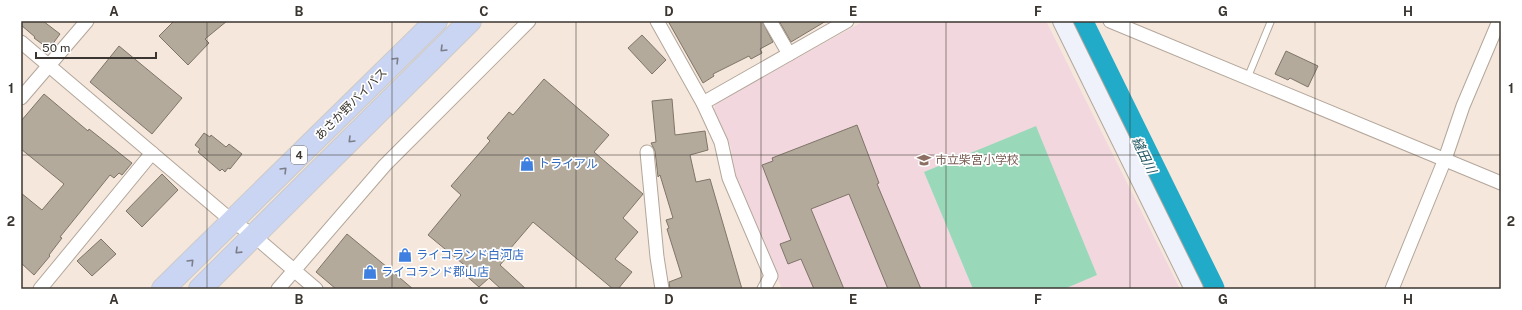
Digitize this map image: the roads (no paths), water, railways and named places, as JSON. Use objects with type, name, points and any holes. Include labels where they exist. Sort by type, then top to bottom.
[{"type":"highway","name":"あさか野バイパス","points":[[163,289],[436,21]]},
{"type":"highway","name":"4","points":[[200,289],[470,21]]},
{"type":"street","points":[[21,98],[87,21]]},
{"type":"street","points":[[278,289],[385,165],[529,21]]},
{"type":"street","points":[[657,21],[703,103],[721,142],[729,178],[772,276],[764,289]]},
{"type":"street","points":[[770,21],[789,54]]},
{"type":"street","points":[[703,103],[847,21]]},
{"type":"street","points":[[1062,21],[1194,289]]},
{"type":"street","points":[[1110,21],[1501,183]]},
{"type":"street","points":[[1392,289],[1445,160],[1463,106],[1499,21]]},
{"type":"street","points":[[21,42],[232,221],[254,236],[316,289]]},
{"type":"street","points":[[40,289],[152,152]]},
{"type":"street","points":[[647,152],[657,257],[662,289]]},
{"type":"lane","points":[[1247,79],[1271,21]]},
{"type":"waterway","name":"縫田川","points":[[1078,21],[1210,289]]},
{"type":"place","name":"市立柴宮小学校","points":[[924,160]]},
{"type":"place","name":"トライアル","points":[[527,164]]},
{"type":"place","name":"ライコランド白河店","points":[[405,255]]},
{"type":"place","name":"ライコランド郡山店","points":[[370,272]]}]
